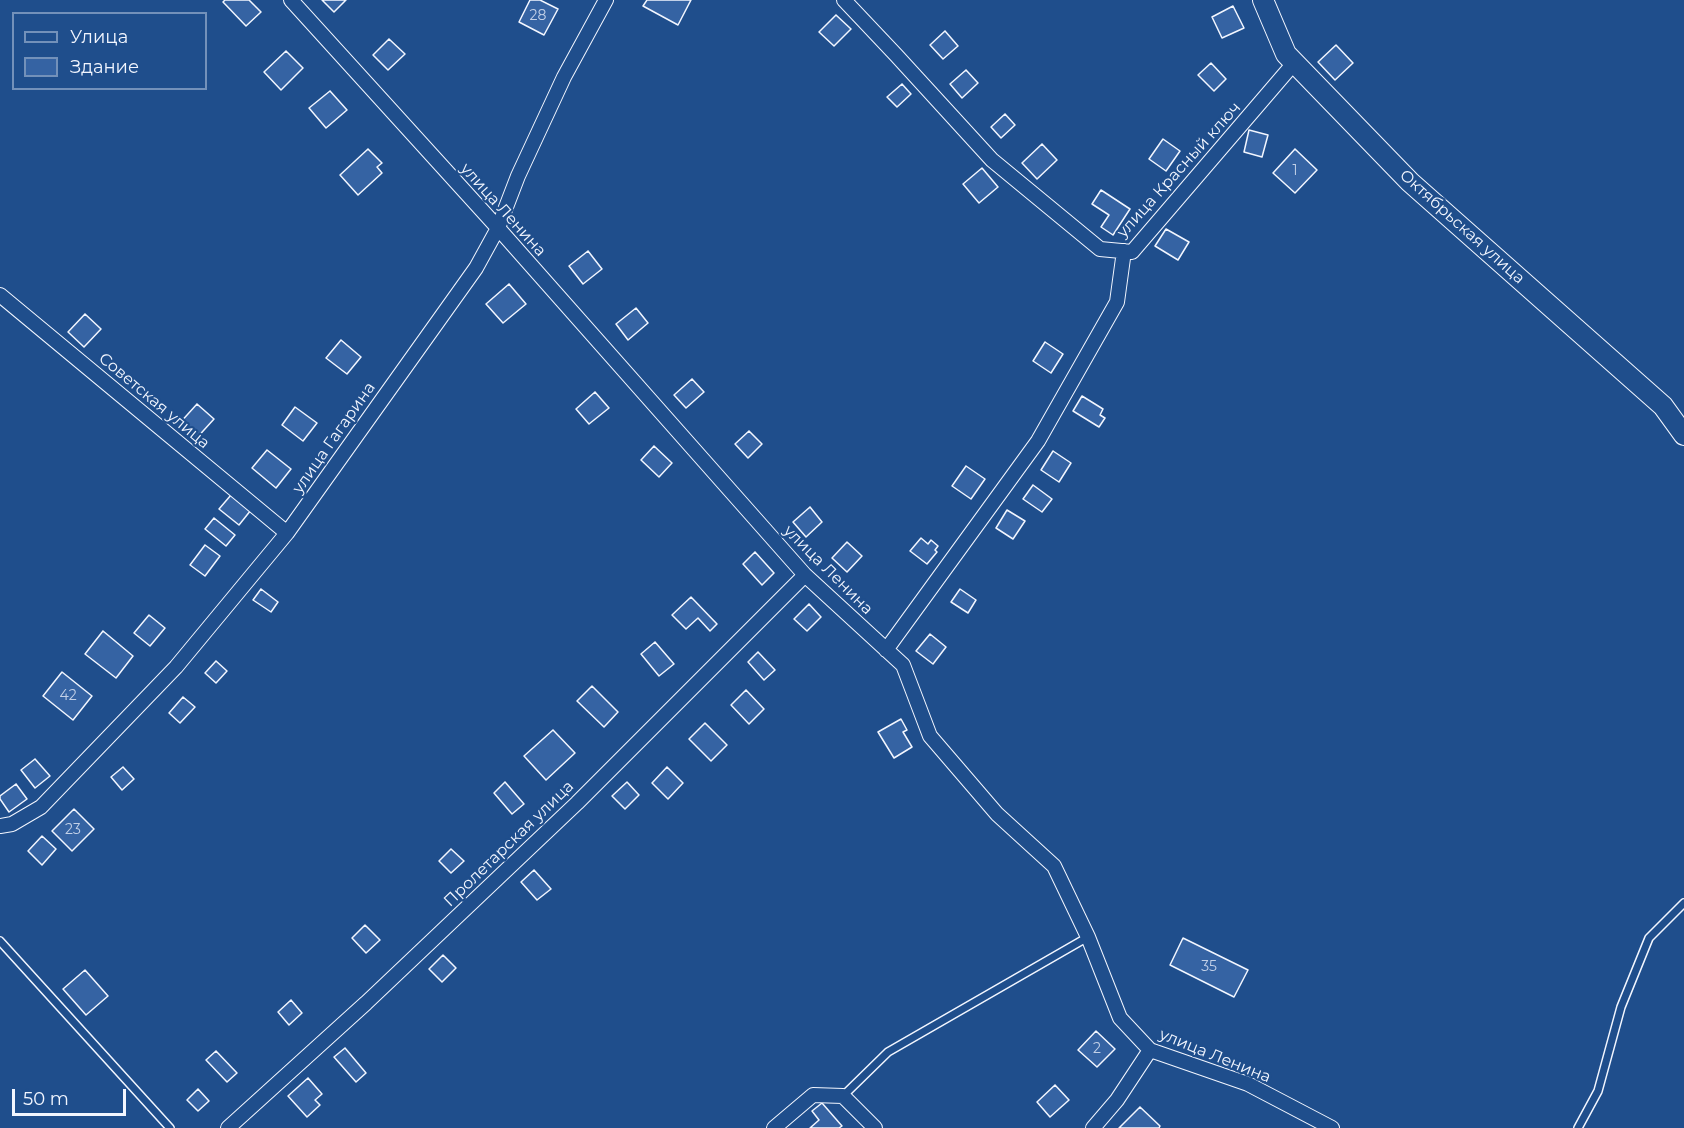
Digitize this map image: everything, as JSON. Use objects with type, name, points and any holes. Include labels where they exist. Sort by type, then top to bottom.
[{"type":"street","name":"улица Ленина","points":[[291,0],[498,228],[805,574],[903,665],[930,736],[997,814],[1054,866],[1088,937],[1120,1018],[1150,1050],[1248,1084],[1332,1128]]},
{"type":"street","name":"улица Гагарина","points":[[0,825],[12,824],[41,807],[176,667],[287,533],[476,268],[498,228],[518,176],[564,77],[606,0]]},
{"type":"street","name":"улица Красный ключ","points":[[844,0],[992,160],[1100,249],[1132,252],[1295,62]]},
{"type":"street","name":"Октябрьская улица","points":[[1263,0],[1286,54],[1410,182],[1663,406],[1684,435]]},
{"type":"street","points":[[886,650],[1038,441],[1117,302],[1124,251]]},
{"type":"street","name":"Советская улица","points":[[0,295],[287,533]]},
{"type":"street","name":"Пролетарская улица","points":[[228,1128],[366,1003],[577,803],[805,574]]},
{"type":"street","points":[[1093,1128],[1117,1100],[1150,1050]]},
{"type":"street","points":[[774,1128],[813,1095],[843,1096],[875,1128]]},
{"type":"lane","points":[[1578,1128],[1598,1090],[1621,1007],[1649,938],[1684,903]]},
{"type":"lane","points":[[843,1096],[888,1053],[939,1021],[1088,937]]},
{"type":"lane","points":[[0,941],[170,1128]]},
{"type":"building","points":[[225,0],[249,0],[261,12],[246,26],[223,2]]},
{"type":"building","points":[[322,0],[346,0],[334,12]]},
{"type":"building","points":[[530,0],[540,0],[558,9],[544,35],[519,22]]},
{"type":"building","points":[[647,0],[691,0],[678,25],[643,6]]},
{"type":"building","points":[[1233,6],[1244,28],[1222,38],[1212,17]]},
{"type":"building","points":[[836,15],[851,29],[834,46],[819,32]]},
{"type":"building","points":[[945,31],[958,46],[943,59],[930,45]]},
{"type":"building","points":[[389,39],[405,54],[388,70],[373,55]]},
{"type":"building","points":[[1336,45],[1353,63],[1335,80],[1318,62]]},
{"type":"building","points":[[286,51],[303,68],[281,90],[264,72]]},
{"type":"building","points":[[1211,63],[1226,79],[1214,91],[1198,75]]},
{"type":"building","points":[[966,70],[978,83],[962,98],[950,84]]},
{"type":"building","points":[[902,84],[911,94],[897,107],[887,97]]},
{"type":"building","points":[[330,91],[347,110],[326,128],[309,108]]},
{"type":"building","points":[[1005,114],[1015,125],[1001,138],[991,127]]},
{"type":"building","points":[[1249,130],[1268,135],[1262,157],[1244,152]]},
{"type":"building","points":[[1163,139],[1180,151],[1166,171],[1149,159]]},
{"type":"building","points":[[1042,144],[1057,160],[1037,179],[1022,163]]},
{"type":"building","points":[[368,149],[382,163],[377,167],[382,173],[358,195],[340,175]]},
{"type":"building","points":[[1295,149],[1317,170],[1295,193],[1273,173]]},
{"type":"building","points":[[982,168],[998,187],[979,203],[963,184]]},
{"type":"building","points":[[1101,190],[1130,209],[1113,235],[1101,227],[1109,215],[1092,204]]},
{"type":"building","points":[[1166,229],[1189,242],[1178,260],[1155,246]]},
{"type":"building","points":[[588,251],[602,269],[583,284],[569,266]]},
{"type":"building","points":[[509,284],[526,304],[503,323],[486,304]]},
{"type":"building","points":[[636,308],[648,323],[628,340],[616,324]]},
{"type":"building","points":[[85,314],[101,329],[84,347],[68,332]]},
{"type":"building","points":[[341,340],[361,357],[347,374],[326,358]]},
{"type":"building","points":[[1045,342],[1063,354],[1051,373],[1033,361]]},
{"type":"building","points":[[692,379],[704,392],[686,408],[674,395]]},
{"type":"building","points":[[595,392],[609,408],[589,424],[576,409]]},
{"type":"building","points":[[1082,396],[1103,409],[1100,415],[1105,418],[1099,427],[1073,411]]},
{"type":"building","points":[[197,404],[214,419],[194,441],[178,425]]},
{"type":"building","points":[[295,407],[317,423],[303,441],[282,425]]},
{"type":"building","points":[[749,431],[762,444],[748,458],[735,444]]},
{"type":"building","points":[[654,446],[672,463],[659,477],[641,460]]},
{"type":"building","points":[[267,450],[291,469],[276,488],[252,468]]},
{"type":"building","points":[[1053,451],[1071,463],[1059,482],[1041,470]]},
{"type":"building","points":[[966,466],[985,479],[971,499],[952,486]]},
{"type":"building","points":[[1033,485],[1052,499],[1042,512],[1023,499]]},
{"type":"building","points":[[231,495],[251,510],[239,525],[219,509]]},
{"type":"building","points":[[810,507],[822,522],[806,537],[793,522]]},
{"type":"building","points":[[1007,510],[1025,521],[1013,539],[996,528]]},
{"type":"building","points":[[214,518],[235,535],[226,546],[205,529]]},
{"type":"building","points":[[921,538],[928,544],[931,540],[938,546],[935,550],[937,552],[927,564],[910,551]]},
{"type":"building","points":[[847,542],[862,556],[847,572],[832,558]]},
{"type":"building","points":[[205,545],[220,556],[205,576],[190,565]]},
{"type":"building","points":[[755,552],[774,573],[762,585],[743,564]]},
{"type":"building","points":[[261,589],[278,602],[271,612],[253,600]]},
{"type":"building","points":[[960,589],[976,600],[968,613],[951,602]]},
{"type":"building","points":[[691,597],[717,624],[710,631],[698,618],[686,629],[672,615]]},
{"type":"building","points":[[809,604],[821,617],[807,631],[794,619]]},
{"type":"building","points":[[149,615],[165,628],[150,646],[134,633]]},
{"type":"building","points":[[103,631],[133,656],[116,678],[85,654]]},
{"type":"building","points":[[930,634],[946,647],[933,664],[916,651]]},
{"type":"building","points":[[655,642],[674,664],[659,676],[641,654]]},
{"type":"building","points":[[758,652],[775,670],[764,680],[748,662]]},
{"type":"building","points":[[216,661],[227,671],[216,683],[205,673]]},
{"type":"building","points":[[62,672],[92,696],[73,720],[43,696]]},
{"type":"building","points":[[592,686],[618,712],[604,727],[577,701]]},
{"type":"building","points":[[746,690],[764,709],[749,724],[731,705]]},
{"type":"building","points":[[183,697],[195,707],[180,723],[169,713]]},
{"type":"building","points":[[901,719],[907,730],[903,732],[912,747],[894,758],[878,732]]},
{"type":"building","points":[[705,723],[727,745],[711,761],[689,739]]},
{"type":"building","points":[[553,730],[575,753],[546,780],[524,756]]},
{"type":"building","points":[[35,759],[50,776],[35,788],[21,770]]},
{"type":"building","points":[[123,767],[134,779],[122,790],[111,777]]},
{"type":"building","points":[[667,767],[683,783],[668,799],[652,783]]},
{"type":"building","points":[[505,782],[524,804],[512,814],[494,793]]},
{"type":"building","points":[[627,782],[639,795],[625,809],[612,796]]},
{"type":"building","points":[[16,784],[27,799],[9,812],[0,796]]},
{"type":"building","points":[[74,809],[94,829],[72,851],[52,831]]},
{"type":"building","points":[[42,836],[56,849],[42,865],[28,851]]},
{"type":"building","points":[[451,849],[464,861],[451,873],[439,861]]},
{"type":"building","points":[[534,870],[551,889],[537,900],[521,882]]},
{"type":"building","points":[[365,925],[380,940],[366,953],[352,938]]},
{"type":"building","points":[[1183,938],[1248,970],[1234,997],[1170,965]]},
{"type":"building","points":[[443,955],[456,968],[442,982],[429,969]]},
{"type":"building","points":[[85,970],[108,996],[86,1015],[63,989]]},
{"type":"building","points":[[291,1000],[302,1013],[289,1025],[278,1012]]},
{"type":"building","points":[[1096,1031],[1115,1049],[1097,1067],[1078,1050]]},
{"type":"building","points":[[345,1048],[366,1073],[356,1082],[334,1057]]},
{"type":"building","points":[[216,1051],[237,1073],[227,1082],[206,1060]]},
{"type":"building","points":[[308,1078],[322,1094],[315,1100],[320,1105],[307,1117],[288,1096]]},
{"type":"building","points":[[1055,1085],[1069,1100],[1050,1117],[1037,1102]]},
{"type":"building","points":[[198,1089],[209,1101],[198,1111],[187,1100]]},
{"type":"building","points":[[822,1103],[842,1126],[839,1128],[810,1128],[819,1120],[812,1111]]},
{"type":"building","points":[[1140,1107],[1160,1126],[1159,1128],[1119,1128]]}]
